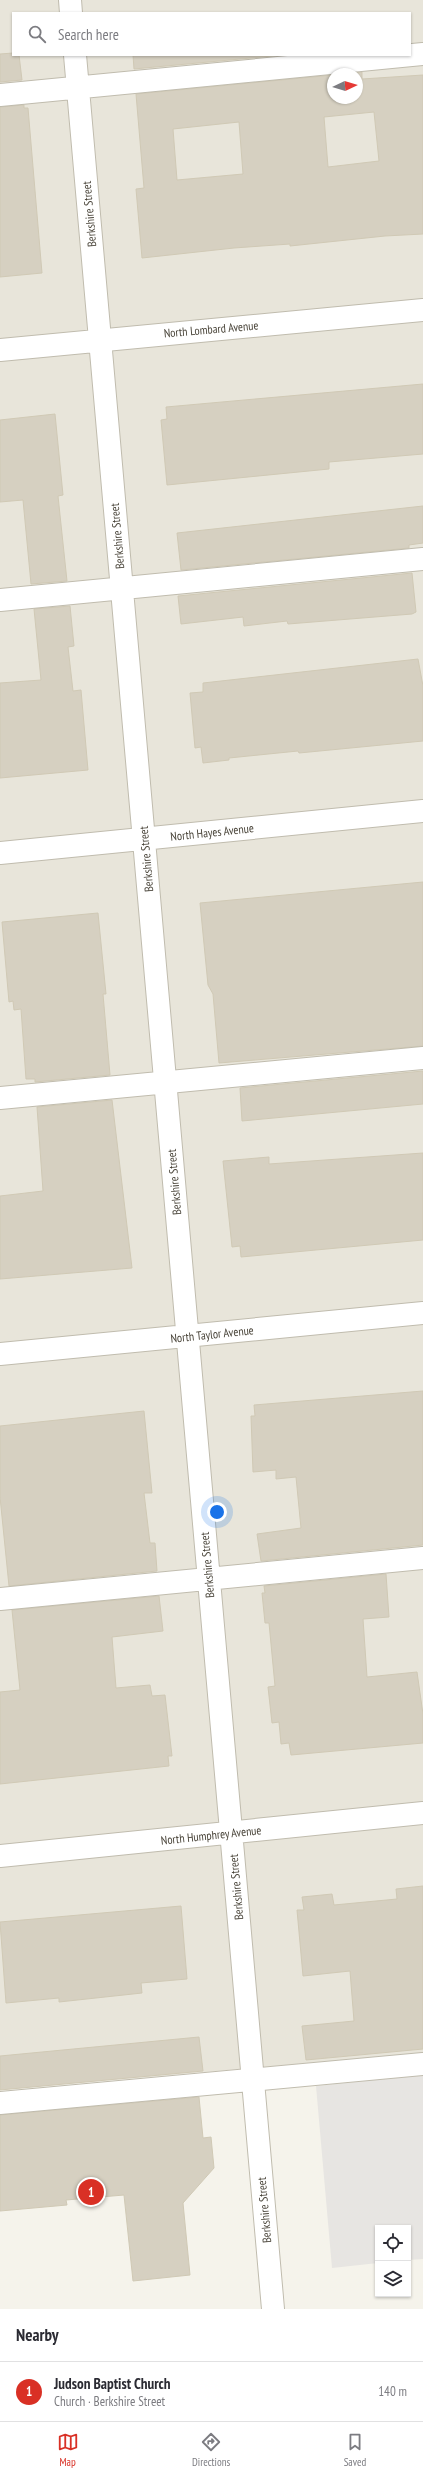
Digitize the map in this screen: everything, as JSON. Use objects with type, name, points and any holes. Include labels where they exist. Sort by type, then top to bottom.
[{"type":"street","points":[[70,0],[72,12]]},
{"type":"street","points":[[411,55],[423,54]]},
{"type":"street","name":"Berkshire Street","points":[[75,56],[273,2309]]},
{"type":"street","points":[[0,95],[402,56]]},
{"type":"street","name":"North Lombard Avenue","points":[[0,350],[423,310]]},
{"type":"street","points":[[0,600],[423,559]]},
{"type":"street","name":"North Hayes Avenue","points":[[0,853],[423,811]]},
{"type":"street","points":[[0,1098],[423,1058]]},
{"type":"street","name":"North Taylor Avenue","points":[[0,1354],[423,1313]]},
{"type":"street","points":[[0,1599],[423,1558]]},
{"type":"street","name":"North Humphrey Avenue","points":[[0,1856],[423,1813]]},
{"type":"street","points":[[0,2103],[423,2064]]},
{"type":"shaded area","points":[[0,0],[423,0],[423,2053],[0,2090]]},
{"type":"shaded area","points":[[423,2075],[423,2259],[411,2260],[411,2225],[375,2225],[375,2263],[332,2268],[316,2086]]},
{"type":"building","points":[[12,53],[12,56],[19,56],[22,80],[0,82],[0,54]]},
{"type":"building","points":[[133,56],[272,56],[134,69]]},
{"type":"building","points":[[423,75],[423,234],[385,236],[290,246],[290,244],[234,248],[142,258],[136,189],[144,188],[136,94],[327,76],[327,104],[363,104],[363,79]],"holes":[[[374,112],[379,161],[328,167],[324,117]],[[239,122],[243,174],[177,180],[173,129]]]},
{"type":"building","points":[[24,105],[24,108],[28,108],[42,273],[0,277],[0,107]]},
{"type":"building","points":[[423,384],[423,454],[329,462],[329,469],[167,485],[161,420],[167,419],[166,407]]},
{"type":"building","points":[[55,414],[63,495],[58,496],[67,581],[31,584],[23,500],[0,502],[0,420]]},
{"type":"building","points":[[423,506],[423,543],[409,545],[409,548],[181,570],[177,533]]},
{"type":"building","points":[[412,573],[416,612],[412,614],[288,624],[287,621],[244,626],[243,617],[181,624],[178,596]]},
{"type":"building","points":[[70,606],[74,646],[68,647],[73,691],[81,690],[88,770],[0,778],[0,683],[41,680],[34,609]]},
{"type":"building","points":[[418,659],[423,686],[423,741],[299,753],[298,751],[229,758],[229,760],[203,763],[201,747],[195,748],[190,693],[203,692],[203,683]]},
{"type":"building","points":[[423,882],[423,1046],[219,1063],[213,994],[208,985],[200,903]]},
{"type":"building","points":[[98,913],[106,994],[103,994],[110,1075],[35,1082],[35,1079],[26,1079],[21,1009],[14,1010],[13,1001],[9,1002],[2,922]]},
{"type":"building","points":[[423,1071],[423,1104],[242,1121],[240,1088]]},
{"type":"building","points":[[112,1100],[132,1268],[0,1279],[0,1196],[43,1191],[37,1107]]},
{"type":"building","points":[[423,1153],[423,1240],[241,1257],[240,1246],[232,1247],[223,1161],[269,1157],[269,1164]]},
{"type":"building","points":[[423,1391],[423,1545],[261,1561],[257,1534],[301,1528],[296,1477],[276,1479],[276,1470],[253,1472],[251,1416],[255,1416],[254,1405]]},
{"type":"building","points":[[144,1411],[152,1493],[144,1493],[150,1543],[155,1543],[157,1571],[9,1586],[0,1497],[0,1426]]},
{"type":"building","points":[[386,1574],[389,1617],[363,1619],[367,1677],[417,1672],[423,1714],[423,1743],[291,1755],[289,1743],[281,1744],[279,1722],[272,1723],[268,1687],[275,1686],[269,1623],[265,1623],[262,1593],[265,1593],[264,1586]]},
{"type":"building","points":[[159,1596],[163,1631],[112,1637],[116,1688],[150,1685],[152,1696],[165,1695],[172,1756],[168,1756],[169,1766],[0,1784],[0,1692],[20,1690],[12,1610]]},
{"type":"building","points":[[423,1886],[423,2049],[306,2060],[302,2026],[354,2021],[350,1971],[303,1976],[297,1910],[304,1910],[302,1897],[332,1894],[334,1905],[397,1899],[396,1889]]},
{"type":"building","points":[[181,1906],[187,1979],[141,1983],[142,1993],[59,2002],[59,1998],[6,2003],[0,1922]]},
{"type":"building","points":[[199,2037],[203,2071],[0,2090],[0,2056]]},
{"type":"building","points":[[199,2097],[203,2138],[211,2137],[214,2168],[183,2203],[190,2275],[133,2281],[124,2195],[66,2200],[67,2205],[0,2211],[0,2115]]},
{"type":"place","name":"Judson Baptist Church","points":[[91,2192]]}]
